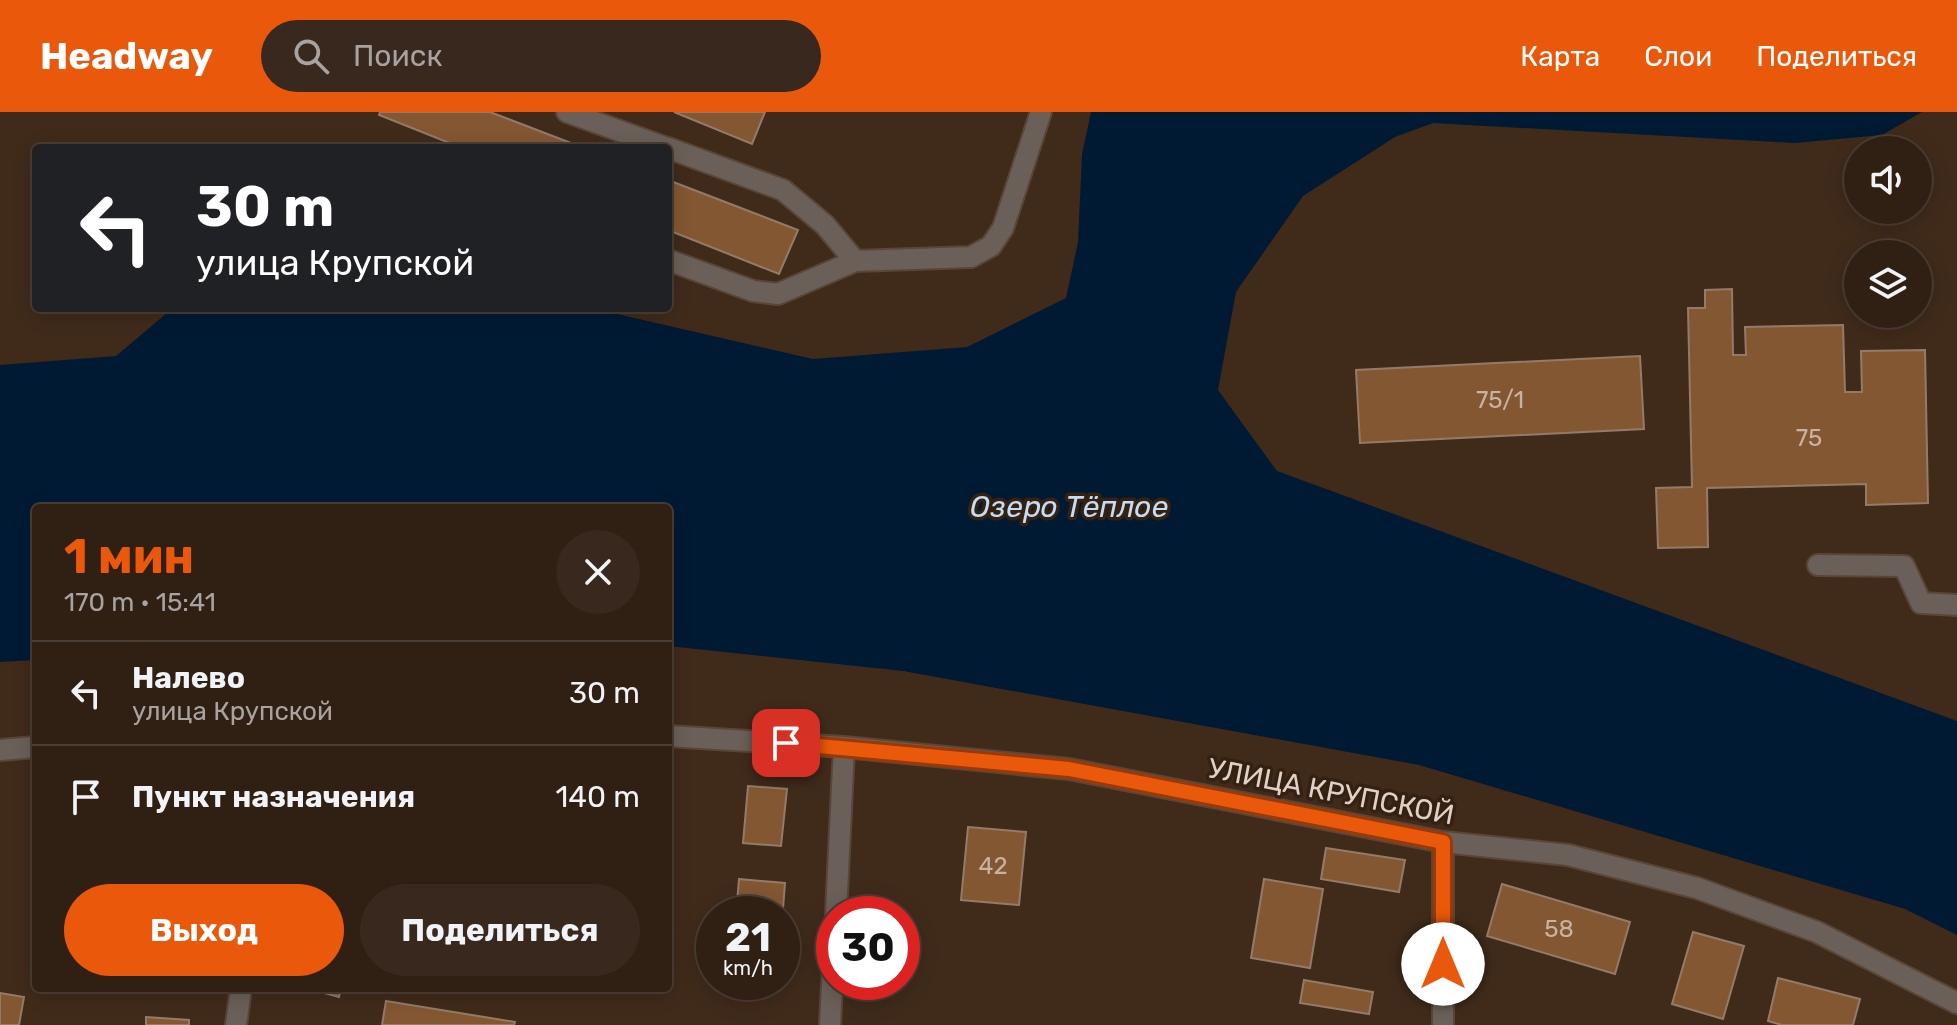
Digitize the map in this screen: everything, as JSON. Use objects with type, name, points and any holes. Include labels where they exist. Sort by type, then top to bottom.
[{"type":"street","points":[[567,112],[657,144]]},
{"type":"street","points":[[672,261],[753,291],[778,294],[855,261],[971,257],[991,246],[1003,228],[1041,112]]},
{"type":"street","points":[[672,149],[783,190],[825,225],[855,261]]},
{"type":"street","points":[[1818,565],[1904,566],[1921,603],[1957,605]]},
{"type":"street","name":"УЛИЦА КРУПСКОЙ","points":[[672,736],[844,747],[1069,769],[1443,842],[1568,855],[1697,888],[1817,932],[1957,1003]]},
{"type":"street","points":[[0,750],[32,747]]},
{"type":"street","points":[[837,896],[844,747]]},
{"type":"street","points":[[1443,842],[1443,1025]]},
{"type":"street","points":[[236,1025],[240,992]]},
{"type":"street","points":[[830,1025],[831,1000]]},
{"type":"water","name":"Озеро Тёплое","points":[[1091,112],[1922,112],[1882,135],[1844,136],[1844,138],[1795,143],[1433,123],[1395,137],[1303,196],[1236,292],[1218,390],[1277,471],[1957,721],[1957,935],[1905,909],[1419,765],[903,671],[672,646],[672,504],[32,504],[32,660],[0,662],[0,365],[116,356],[168,312],[608,312],[813,359],[967,347],[1066,298],[1078,242],[1082,154]]},
{"type":"building","points":[[380,112],[490,112],[574,144],[452,144],[379,115]]},
{"type":"building","points":[[674,112],[765,112],[752,144]]},
{"type":"building","points":[[672,182],[798,230],[779,274],[672,232]]},
{"type":"building","points":[[1732,289],[1733,355],[1746,355],[1745,327],[1843,325],[1845,392],[1862,392],[1861,351],[1925,350],[1928,503],[1866,505],[1866,484],[1707,488],[1708,547],[1658,548],[1656,488],[1692,487],[1688,308],[1705,308],[1705,290]]},
{"type":"building","points":[[1640,356],[1644,429],[1360,443],[1356,370]]},
{"type":"building","points":[[748,786],[787,789],[781,846],[743,843]]},
{"type":"building","points":[[968,827],[1026,832],[1019,905],[961,900]]},
{"type":"building","points":[[1326,848],[1405,860],[1399,892],[1321,879]]},
{"type":"building","points":[[739,879],[785,883],[784,896],[738,896]]},
{"type":"building","points":[[1264,879],[1323,889],[1310,968],[1251,958]]},
{"type":"building","points":[[1502,884],[1630,922],[1615,974],[1487,936]]},
{"type":"building","points":[[1693,932],[1744,946],[1723,1019],[1672,1004]]},
{"type":"building","points":[[1778,978],[1860,999],[1853,1025],[1782,1025],[1768,1021]]},
{"type":"building","points":[[1304,980],[1373,992],[1369,1014],[1300,1003]]},
{"type":"building","points":[[321,992],[340,992],[339,997]]},
{"type":"building","points":[[0,993],[24,997],[19,1025],[0,1025]]},
{"type":"building","points":[[386,1001],[515,1022],[514,1025],[382,1025]]},
{"type":"building","points":[[146,1017],[189,1020],[189,1025],[146,1025]]},
{"type":"route","points":[[786,743],[1069,769],[1443,842],[1443,964]]}]
